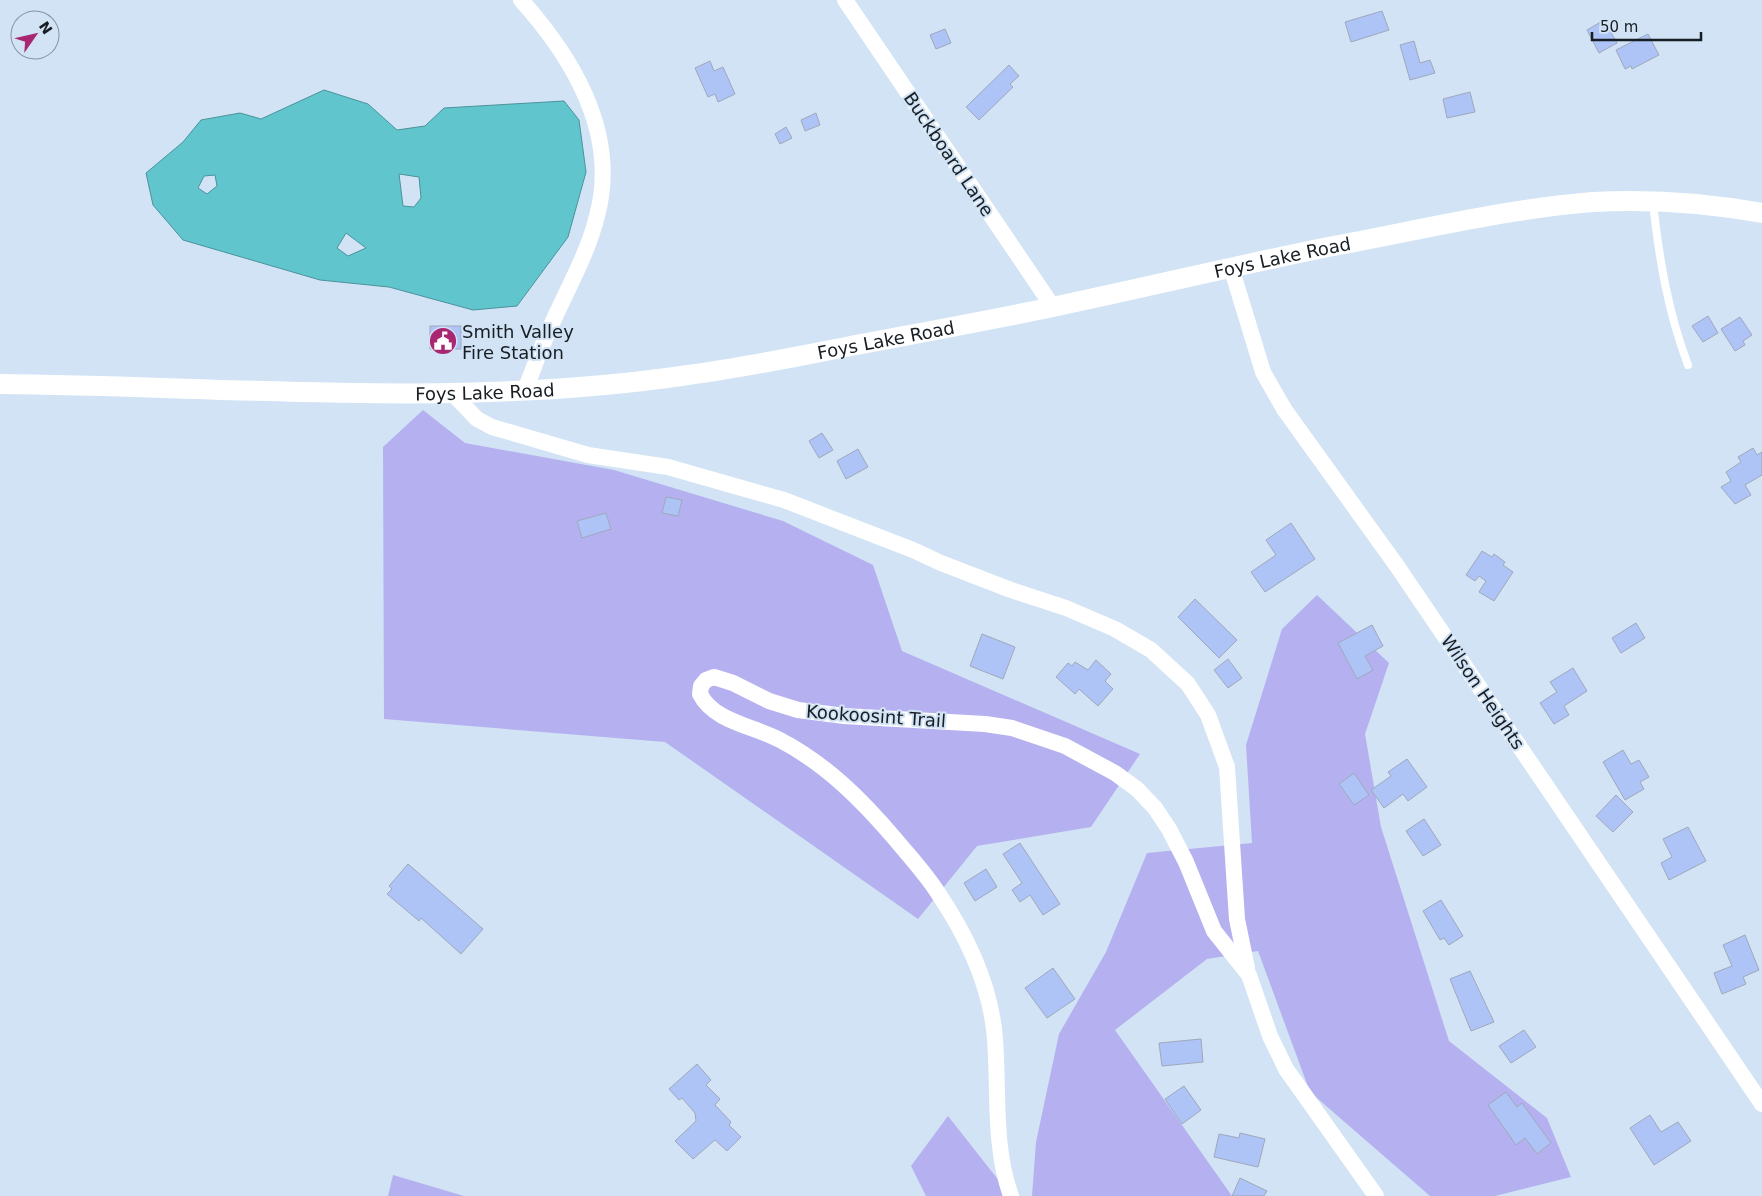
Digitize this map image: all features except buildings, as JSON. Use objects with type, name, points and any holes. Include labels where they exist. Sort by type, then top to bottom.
[{"type":"street","points":[[521,0],[559,46],[580,83],[596,125],[603,170],[602,192],[592,236],[549,330],[524,392]]},
{"type":"street","name":"Buckboard Lane","points":[[845,0],[1053,307]]},
{"type":"street","name":"Foys Lake Road","points":[[0,384],[453,394],[524,392],[690,375],[1053,307],[1231,267],[1545,207],[1596,202],[1653,202],[1693,204],[1762,214]]},
{"type":"street","name":"Wilson Heights","points":[[1231,267],[1263,372],[1284,409],[1403,574],[1762,1104]]},
{"type":"street","name":"Kookoosint Trail","points":[[453,394],[477,419],[492,427],[588,455],[668,467],[784,500],[1011,590],[1066,608],[1127,634],[1151,650],[1176,671],[1208,715],[1224,758],[1232,825],[1237,919],[1249,975],[1270,1036],[1286,1069],[1376,1196]]},
{"type":"street","name":"Kookoosint Trail","points":[[1011,1196],[999,1140],[995,1038],[990,1008],[977,964],[938,892],[871,811],[820,764],[775,737],[712,709],[700,694],[701,686],[706,680],[714,677],[723,679],[769,701],[813,712],[985,724],[1012,728],[1065,746],[1091,759],[1137,789],[1155,808],[1169,829],[1186,862],[1214,931],[1249,975]]},
{"type":"lane","points":[[1653,202],[1659,261],[1674,326],[1688,365]]},
{"type":"shaded area","points":[[423,410],[465,443],[614,470],[783,521],[873,565],[902,651],[1140,754],[1091,827],[977,846],[918,919],[665,742],[384,719],[383,447]]},
{"type":"shaded area","points":[[1317,595],[1389,663],[1365,734],[1381,827],[1449,1041],[1547,1118],[1571,1177],[1495,1196],[1430,1196],[1310,1092],[1258,951],[1207,959],[1115,1030],[1232,1196],[1032,1196],[1036,1142],[1059,1034],[1106,952],[1147,853],[1252,843],[1246,745],[1282,629]]},
{"type":"shaded area","points":[[948,1116],[1011,1196],[926,1196],[911,1166]]},
{"type":"shaded area","points":[[393,1175],[464,1196],[388,1196]]},
{"type":"water","points":[[324,90],[368,104],[397,130],[425,126],[444,108],[564,101],[579,120],[586,172],[568,237],[517,306],[473,310],[389,287],[320,280],[183,240],[153,205],[146,173],[183,142],[201,120],[240,113],[261,119]],"holes":[[[399,174],[419,177],[421,198],[414,207],[403,206]],[[215,175],[217,186],[207,194],[198,188],[204,176]],[[346,233],[366,248],[348,256],[337,248]]]},
{"type":"place","name":"Smith Valley Fire Station","points":[[443,341]]}]
